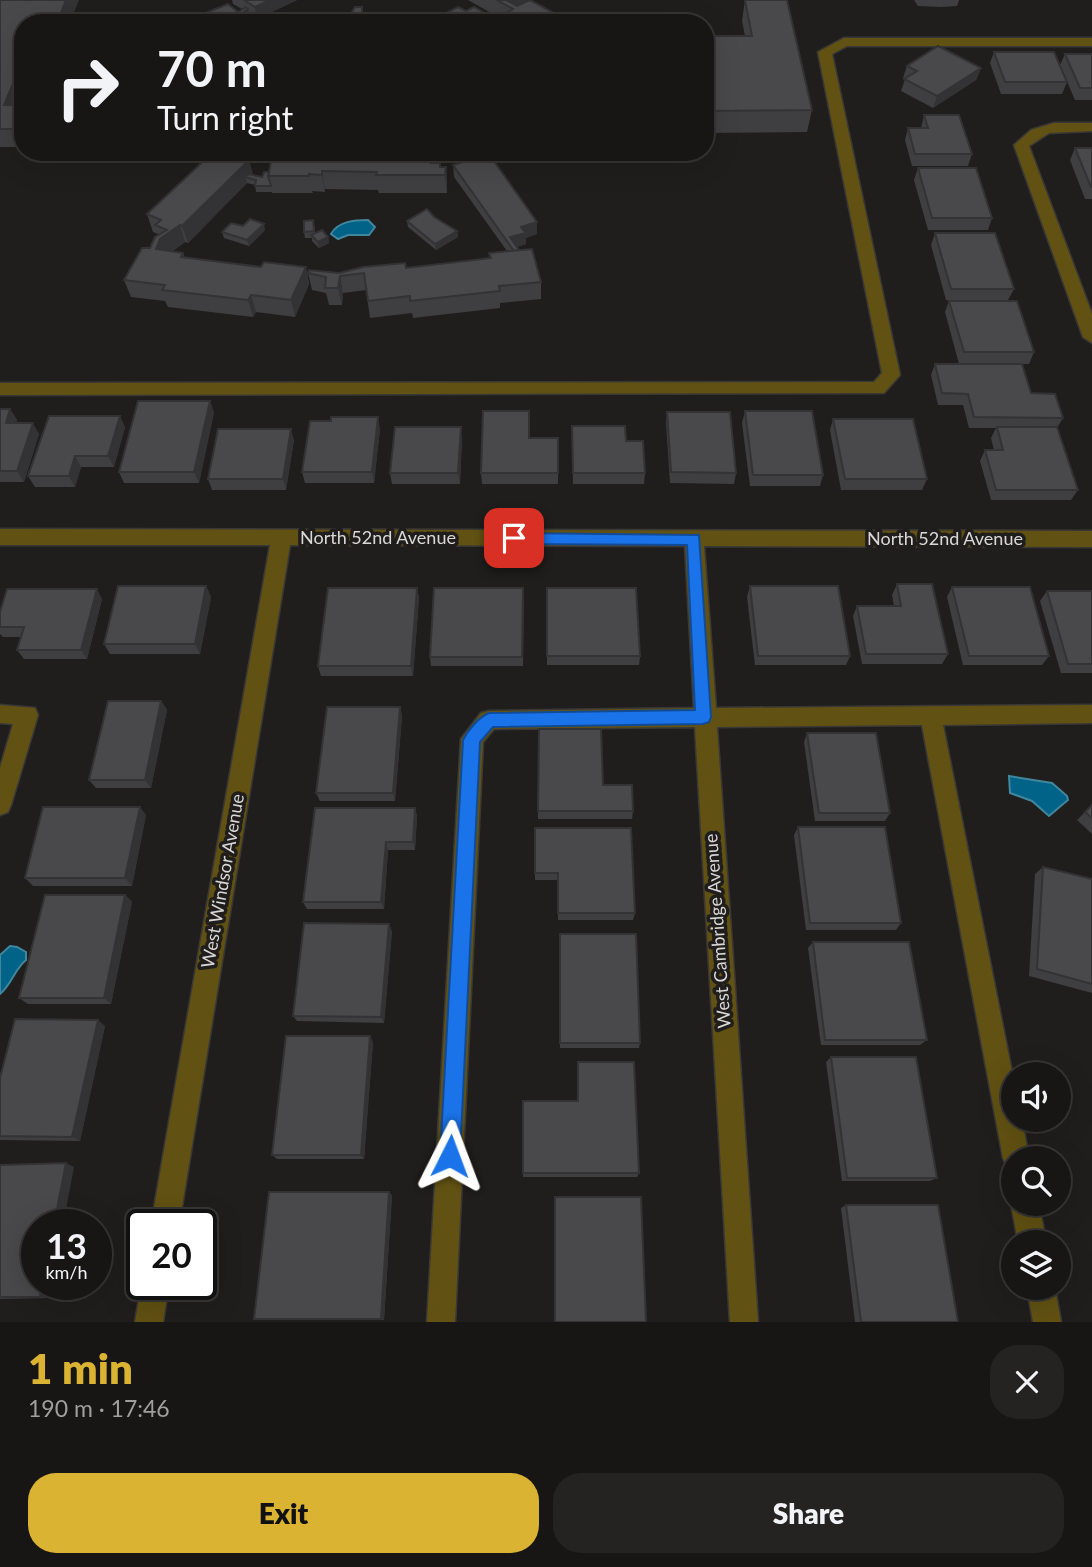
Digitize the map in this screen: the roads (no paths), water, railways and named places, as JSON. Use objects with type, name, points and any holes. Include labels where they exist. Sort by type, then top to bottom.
[{"type":"street","points":[[0,389],[878,388],[891,375],[825,52],[844,42],[1092,42]]},
{"type":"street","points":[[1092,127],[1060,127],[1032,133],[1021,145],[1092,337]]},
{"type":"street","name":"North 52nd Avenue","points":[[0,537],[1092,540]]},
{"type":"street","name":"West Windsor Avenue","points":[[168,1209],[281,538]]},
{"type":"street","name":"West Cambridge Avenue","points":[[694,539],[703,717],[744,1322]]},
{"type":"street","points":[[441,1322],[472,740],[489,720],[1092,714]]},
{"type":"street","points":[[0,715],[27,715],[0,805]]},
{"type":"street","points":[[932,717],[1014,1146]]},
{"type":"street","points":[[149,1322],[152,1300]]},
{"type":"street","points":[[1043,1300],[1047,1322]]},
{"type":"water","points":[[368,220],[375,227],[369,235],[348,235],[338,239],[331,234],[342,224]]},
{"type":"water","points":[[1009,776],[1052,783],[1068,800],[1049,816],[1032,801],[1010,793]]},
{"type":"water","points":[[10,946],[26,952],[26,960],[0,994],[0,955]]}]
